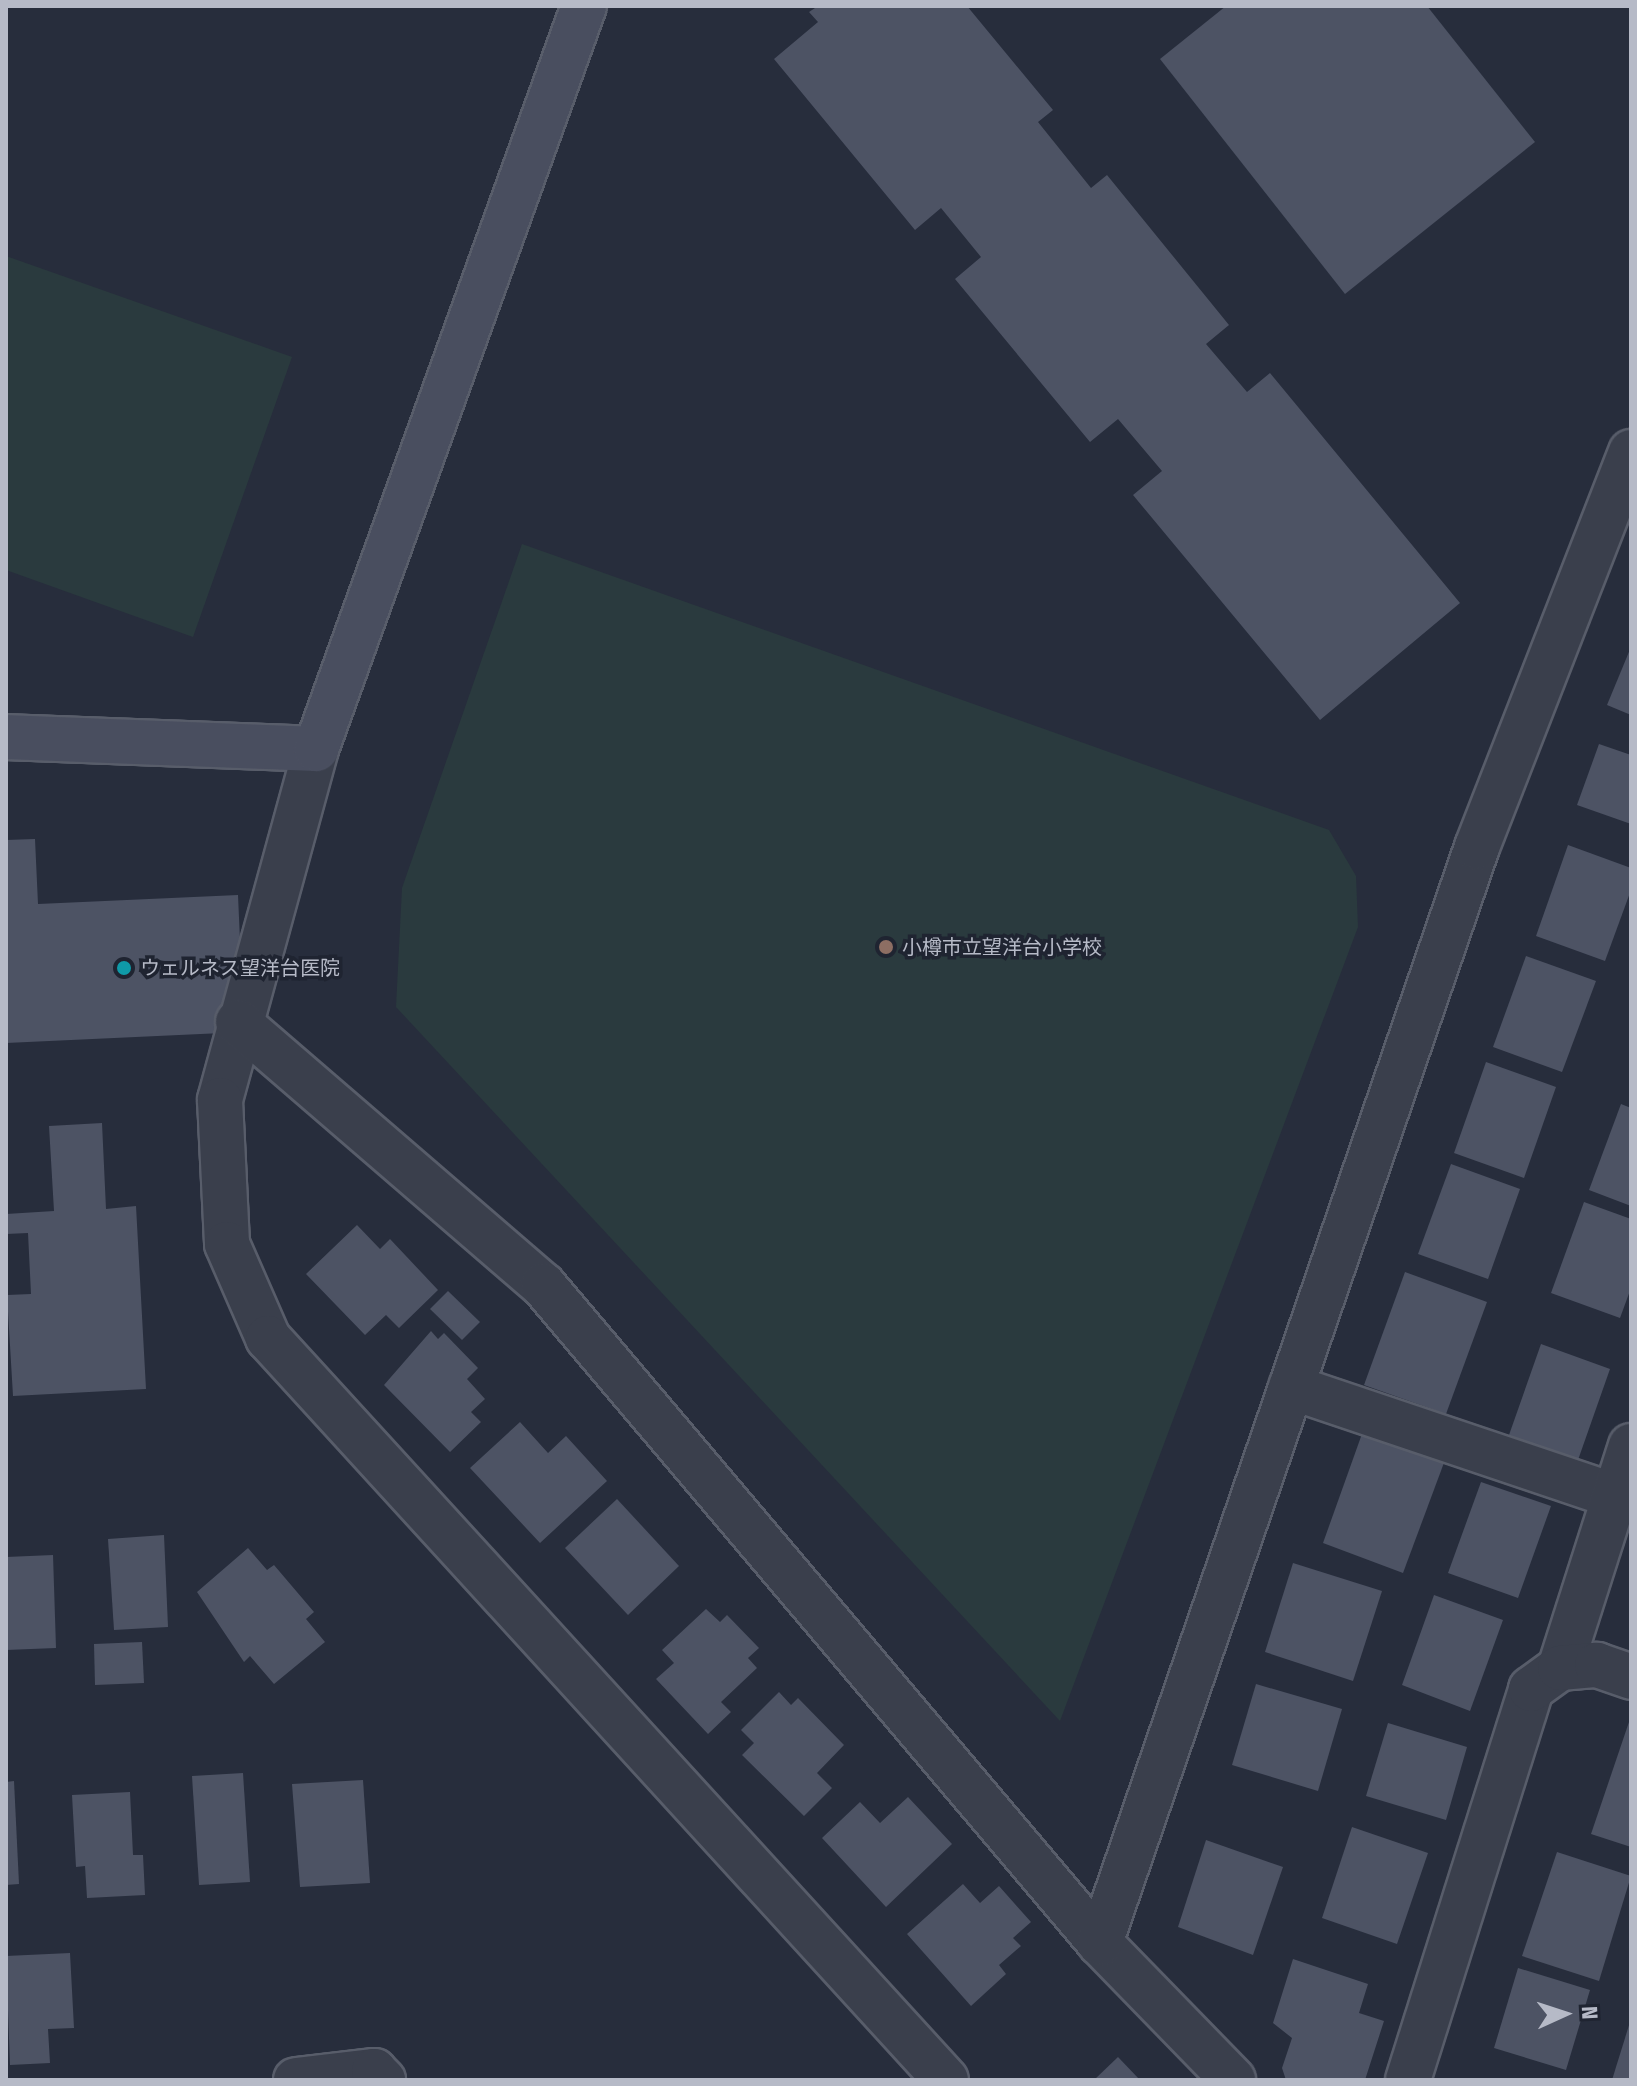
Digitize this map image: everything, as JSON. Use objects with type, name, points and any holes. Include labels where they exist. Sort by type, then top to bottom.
[{"type":"street","points":[[584,6],[316,749],[238,1022],[220,1100],[227,1244],[268,1338],[946,2080]]},
{"type":"street","points":[[1100,1943],[1477,847],[1631,452]]},
{"type":"street","points":[[6,737],[316,749]]},
{"type":"street","points":[[238,1022],[543,1285],[1100,1943],[1233,2080]]},
{"type":"street","points":[[1291,1387],[1615,1496]]},
{"type":"street","points":[[1560,1668],[1631,1446]]},
{"type":"street","points":[[1408,2080],[1531,1689],[1560,1668],[1597,1665],[1631,1677]]},
{"type":"street","points":[[296,2080],[374,2071],[383,2080]]},
{"type":"shaded area","points":[[6,256],[292,357],[193,637],[6,570]]},
{"type":"shaded area","points":[[522,544],[1329,830],[1356,876],[1358,927],[1060,1721],[396,1007],[402,888]]},
{"type":"building","points":[[818,6],[967,6],[1053,110],[1038,122],[1091,188],[1107,175],[1229,325],[1206,344],[1247,392],[1270,373],[1460,603],[1320,720],[1133,495],[1162,471],[1118,419],[1090,442],[955,279],[981,257],[941,208],[915,230],[774,59],[818,22],[809,12]]},
{"type":"building","points":[[1226,6],[1427,6],[1535,142],[1345,294],[1160,59]]},
{"type":"building","points":[[1631,647],[1631,715],[1607,705]]},
{"type":"building","points":[[1599,744],[1631,755],[1631,824],[1577,805]]},
{"type":"building","name":"ウェルネス望洋台医院","points":[[35,839],[38,904],[238,895],[244,1032],[6,1043],[6,840]]},
{"type":"building","points":[[1568,845],[1631,868],[1631,890],[1605,961],[1536,936]]},
{"type":"building","points":[[1526,956],[1596,981],[1562,1072],[1493,1047]]},
{"type":"building","points":[[1486,1062],[1556,1087],[1524,1178],[1454,1153]]},
{"type":"building","points":[[1621,1104],[1631,1108],[1631,1206],[1589,1190]]},
{"type":"building","points":[[102,1123],[106,1209],[136,1206],[146,1389],[13,1396],[7,1295],[31,1294],[28,1233],[6,1234],[6,1214],[54,1211],[49,1126]]},
{"type":"building","points":[[1451,1164],[1520,1189],[1488,1279],[1418,1254]]},
{"type":"building","points":[[1584,1202],[1631,1219],[1631,1288],[1620,1318],[1551,1293]]},
{"type":"building","points":[[357,1225],[380,1249],[390,1239],[438,1290],[399,1328],[386,1315],[365,1335],[306,1274]]},
{"type":"building","points":[[1405,1272],[1487,1302],[1446,1414],[1364,1385]]},
{"type":"building","points":[[448,1291],[480,1322],[462,1340],[430,1309]]},
{"type":"building","points":[[431,1331],[438,1339],[444,1333],[478,1368],[467,1379],[485,1399],[471,1412],[481,1422],[450,1452],[384,1385]]},
{"type":"building","points":[[1541,1344],[1610,1369],[1578,1460],[1509,1435]]},
{"type":"building","points":[[520,1422],[548,1453],[566,1436],[607,1481],[540,1543],[470,1468]]},
{"type":"building","points":[[1363,1431],[1445,1460],[1403,1573],[1323,1543]]},
{"type":"building","points":[[1481,1482],[1551,1506],[1518,1598],[1448,1573]]},
{"type":"building","points":[[617,1499],[679,1566],[628,1615],[565,1548]]},
{"type":"building","points":[[164,1535],[168,1627],[114,1630],[108,1539]]},
{"type":"building","points":[[248,1548],[267,1570],[274,1565],[314,1612],[306,1619],[325,1642],[274,1684],[250,1656],[244,1662],[197,1592]]},
{"type":"building","points":[[53,1555],[56,1648],[6,1650],[6,1557]]},
{"type":"building","points":[[1293,1563],[1382,1591],[1353,1681],[1265,1652]]},
{"type":"building","points":[[1434,1595],[1503,1620],[1470,1711],[1402,1685]]},
{"type":"building","points":[[706,1609],[720,1622],[727,1615],[759,1648],[748,1658],[757,1668],[721,1702],[731,1712],[708,1734],[656,1679],[674,1663],[662,1650]]},
{"type":"building","points":[[142,1642],[144,1683],[95,1685],[94,1644]]},
{"type":"building","points":[[1256,1684],[1342,1709],[1318,1791],[1232,1765]]},
{"type":"building","points":[[779,1692],[791,1705],[798,1698],[844,1745],[817,1773],[832,1788],[804,1816],[742,1755],[754,1743],[741,1730]]},
{"type":"building","points":[[1388,1723],[1467,1747],[1446,1820],[1366,1796]]},
{"type":"building","points":[[1631,1723],[1631,1847],[1591,1834]]},
{"type":"building","points":[[243,1773],[250,1882],[199,1885],[192,1776]]},
{"type":"building","points":[[363,1780],[370,1883],[300,1887],[292,1784]]},
{"type":"building","points":[[14,1781],[19,1884],[6,1885],[6,1782]]},
{"type":"building","points":[[130,1792],[133,1855],[143,1855],[145,1895],[87,1898],[85,1866],[76,1867],[72,1795]]},
{"type":"building","points":[[908,1797],[952,1844],[886,1907],[822,1838],[860,1802],[880,1823]]},
{"type":"building","points":[[1352,1827],[1428,1853],[1397,1944],[1322,1918]]},
{"type":"building","points":[[1206,1840],[1283,1867],[1253,1955],[1178,1927]]},
{"type":"building","points":[[1557,1852],[1631,1876],[1599,1981],[1522,1956]]},
{"type":"building","points":[[963,1884],[980,1903],[999,1886],[1031,1922],[1013,1938],[1021,1946],[999,1965],[1006,1974],[971,2006],[907,1934]]},
{"type":"building","points":[[70,1953],[74,2028],[48,2029],[50,2063],[10,2065],[6,1956]]},
{"type":"building","points":[[1293,1959],[1368,1984],[1359,2013],[1384,2021],[1365,2080],[1286,2080],[1282,2068],[1292,2038],[1273,2023]]},
{"type":"building","points":[[1518,1968],[1590,1990],[1566,2070],[1494,2048]]},
{"type":"building","points":[[1630,2022],[1631,2080],[1612,2080]]},
{"type":"building","points":[[1118,2057],[1140,2080],[1094,2080]]},
{"type":"place","name":"小樽市立望洋台小学校","points":[[886,947]]},
{"type":"place","name":"ウェルネス望洋台医院","points":[[124,968]]}]
